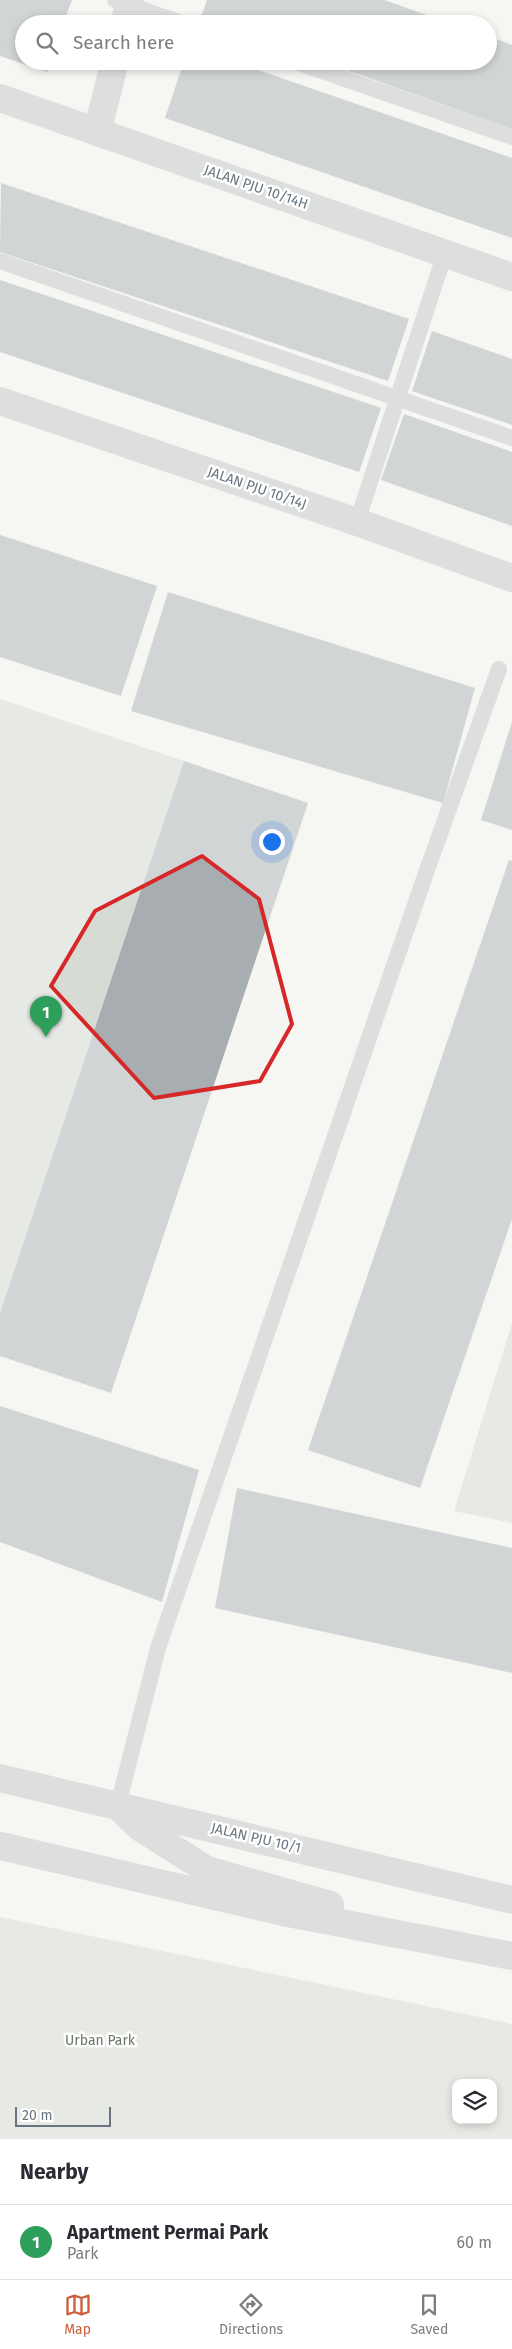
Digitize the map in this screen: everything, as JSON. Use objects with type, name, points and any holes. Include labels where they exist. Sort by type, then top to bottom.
[{"type":"street","points":[[97,132],[112,70]]},
{"type":"street","name":"JALAN PJU 10/14H","points":[[0,98],[512,277]]},
{"type":"street","name":"JALAN PJU 10/14J","points":[[0,401],[357,522],[512,578]]},
{"type":"street","name":"JALAN PJU 10/1","points":[[0,1778],[512,1900]]},
{"type":"street","points":[[118,1805],[141,1828],[207,1870],[477,1948]]},
{"type":"street","points":[[0,1846],[288,1913],[512,1956]]},
{"type":"lane","points":[[125,7],[153,15]]},
{"type":"lane","points":[[319,70],[512,137]]},
{"type":"lane","points":[[357,522],[445,254]]},
{"type":"lane","points":[[0,261],[512,438]]},
{"type":"lane","points":[[118,1805],[158,1648],[423,882],[499,670]]},
{"type":"highlighted area","points":[[202,856],[259,899],[292,1024],[260,1081],[154,1098],[51,986],[95,911]]},
{"type":"green space","points":[[0,699],[184,761],[0,1313]]},
{"type":"green space","points":[[512,1323],[512,1523],[454,1511]]},
{"type":"green space","name":"Urban Park","points":[[0,1917],[512,2024],[512,2139],[0,2139]]},
{"type":"building","points":[[0,0],[72,0],[66,15],[15,15],[15,61],[0,56]]},
{"type":"building","points":[[207,0],[384,0],[427,15],[202,15]]},
{"type":"building","points":[[497,39],[512,45],[512,129],[346,70],[497,70]]},
{"type":"building","points":[[181,70],[258,70],[512,158],[512,238],[165,118]]},
{"type":"building","points":[[1,183],[409,319],[388,381],[0,252]]},
{"type":"building","points":[[0,280],[381,408],[359,472],[0,352]]},
{"type":"building","points":[[432,331],[512,359],[512,425],[412,391]]},
{"type":"building","points":[[404,414],[512,452],[512,526],[381,480]]},
{"type":"building","points":[[0,535],[157,586],[121,696],[0,657]]},
{"type":"building","points":[[168,592],[475,688],[443,803],[131,711]]},
{"type":"building","points":[[512,722],[512,830],[481,820]]},
{"type":"building","points":[[184,761],[308,803],[111,1393],[0,1356],[0,1313]]},
{"type":"building","points":[[509,860],[512,861],[512,1219],[420,1488],[308,1450]]},
{"type":"building","points":[[0,1406],[199,1470],[162,1602],[0,1542]]},
{"type":"building","points":[[237,1488],[512,1548],[512,1673],[215,1608]]},
{"type":"place","name":"Apartment Permai Park","points":[[46,1037]]}]
